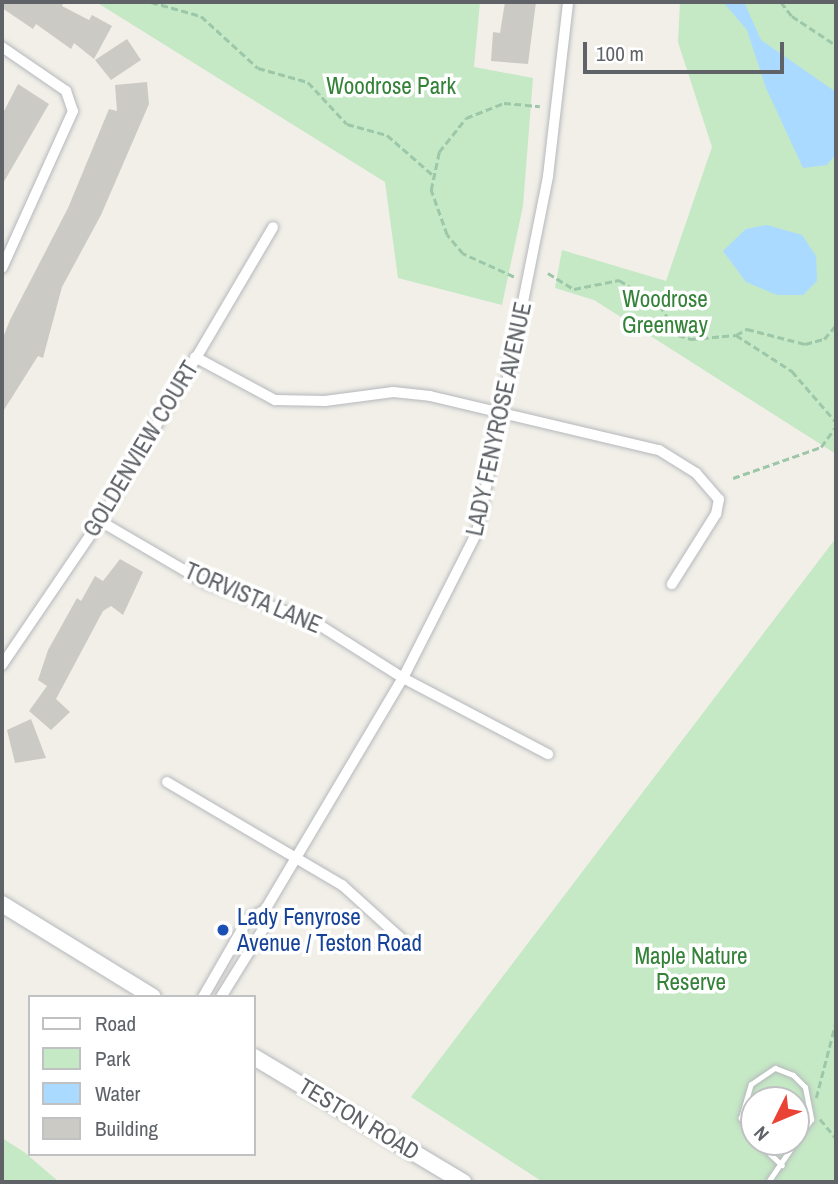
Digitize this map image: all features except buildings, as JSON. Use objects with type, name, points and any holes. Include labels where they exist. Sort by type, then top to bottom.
[{"type":"main road","points":[[2,904],[150,995]]},
{"type":"main road","name":"TESTON ROAD","points":[[256,1059],[463,1182]]},
{"type":"street","name":"LADY FENYROSE AVENUE","points":[[221,995],[265,926],[265,910],[294,859],[403,678],[477,531],[504,413],[548,176],[569,2]]},
{"type":"street","points":[[2,47],[66,91],[73,111],[2,268]]},
{"type":"street","name":"GOLDENVIEW COURT","points":[[2,665],[100,521],[273,227]]},
{"type":"street","points":[[195,357],[275,400],[325,401],[393,392],[504,413],[659,450],[710,485],[719,499],[716,514],[672,584]]},
{"type":"street","name":"TORVISTA LANE","points":[[100,521],[208,584],[313,621],[403,678],[548,754]]},
{"type":"street","points":[[167,782],[359,896],[404,942]]},
{"type":"street","name":"LADY FENYROSE AVENUE","points":[[204,995],[248,919],[265,910]]},
{"type":"lane","points":[[752,1086],[760,1074],[775,1068],[793,1075],[804,1086]]},
{"type":"lane","points":[[768,1182],[782,1165],[813,1111],[810,1102]]},
{"type":"lane","points":[[772,1156],[782,1165]]},
{"type":"path","points":[[151,2],[201,16],[258,68],[308,82],[346,124],[387,135],[434,176]]},
{"type":"path","points":[[780,2],[792,16],[836,45]]},
{"type":"path","points":[[514,277],[463,254],[447,234],[432,190],[434,176],[439,152],[466,118],[503,103],[540,106]]},
{"type":"path","points":[[548,273],[574,289],[619,280],[660,305],[678,335],[691,340],[736,335],[747,329],[805,344],[824,338],[836,324]]},
{"type":"path","points":[[733,478],[821,447],[836,424],[792,371],[736,335]]},
{"type":"path","points":[[836,1021],[813,1111],[836,1138]]},
{"type":"green space","name":"Woodrose Park","points":[[96,2],[480,2],[474,67],[533,78],[523,206],[502,305],[398,278],[385,182]]},
{"type":"green space","name":"Woodrose Greenway","points":[[680,2],[836,2],[836,454],[594,300],[555,288],[562,250],[666,281],[712,147],[678,42]]},
{"type":"green space","name":"Maple Nature Reserve","points":[[836,538],[836,1182],[543,1182],[411,1097]]},
{"type":"green space","points":[[2,1138],[24,1152],[59,1182],[2,1182]]},
{"type":"water","points":[[723,2],[744,2],[761,40],[836,92],[836,154],[827,165],[803,168],[766,88],[747,30]]},
{"type":"water","points":[[767,225],[802,235],[816,256],[817,281],[803,295],[777,295],[746,282],[723,251],[746,229]]},
{"type":"place","name":"Lady Fenyrose Avenue / Teston Road","points":[[223,930]]}]
